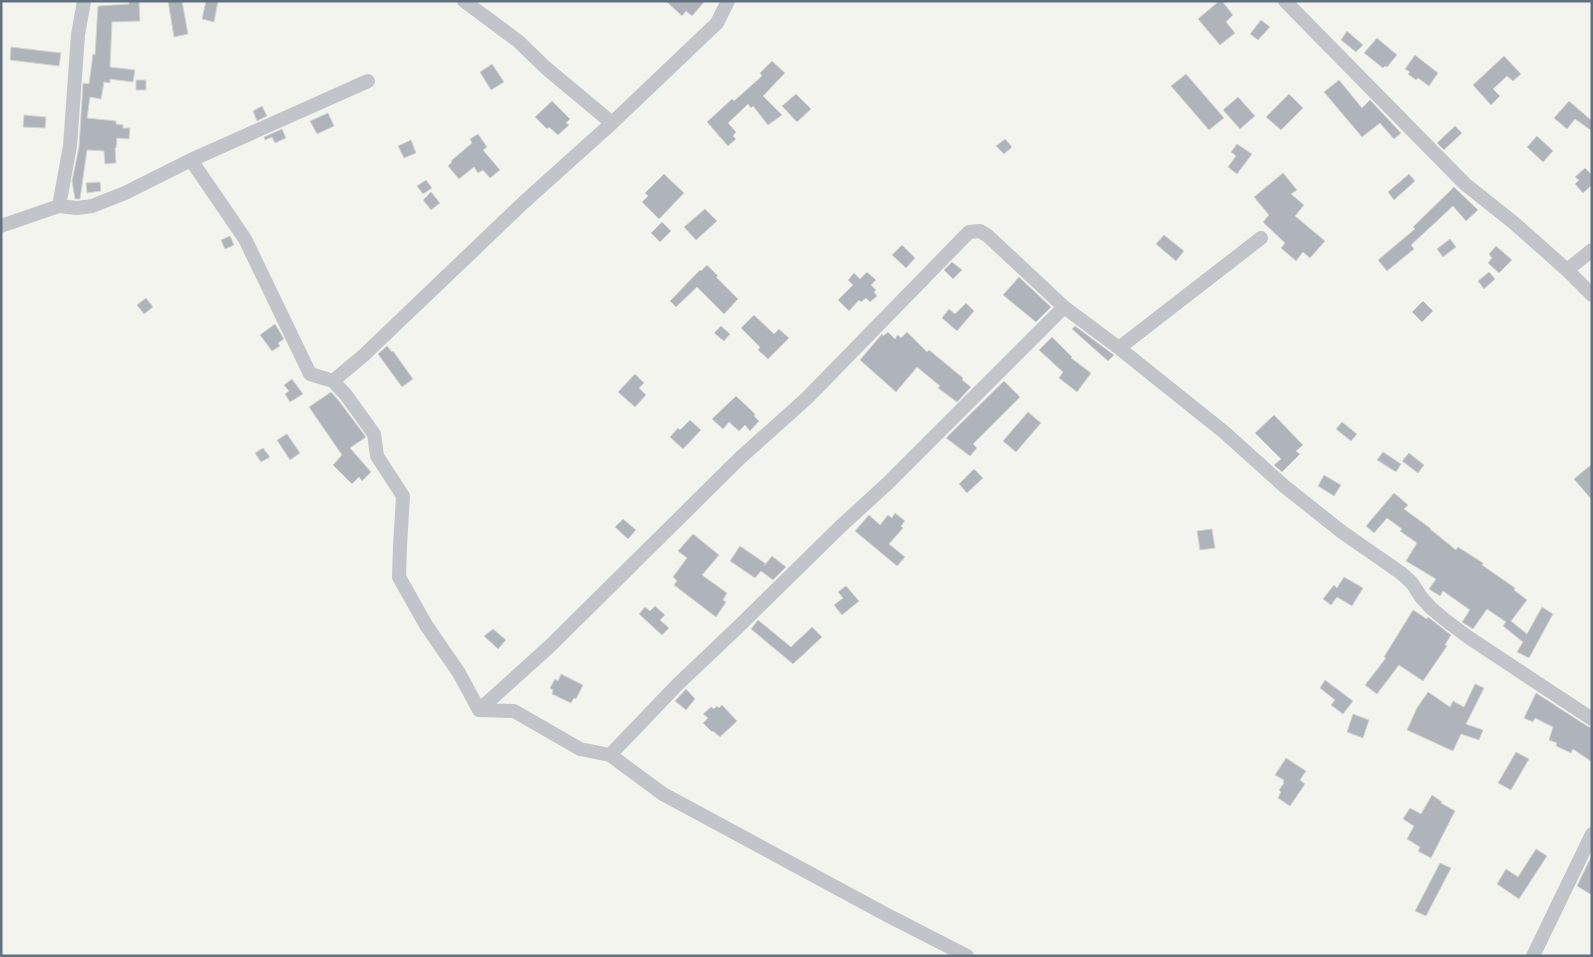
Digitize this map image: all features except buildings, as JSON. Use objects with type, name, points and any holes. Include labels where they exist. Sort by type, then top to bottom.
[{"type":"street","points":[[59,206],[70,146],[78,35],[84,1]]},
{"type":"street","points":[[464,1],[518,41],[546,68],[612,123]]},
{"type":"street","points":[[333,381],[364,355],[717,23],[728,1]]},
{"type":"street","points":[[1285,1],[1465,184],[1514,222],[1568,270],[1592,295]]},
{"type":"street","points":[[1,226],[59,206],[77,208],[92,206],[125,193],[191,160],[368,81]]},
{"type":"street","points":[[191,160],[245,239],[310,374],[333,381],[346,395],[374,434],[377,456],[403,496],[399,577],[426,625],[460,673],[479,710]]},
{"type":"street","points":[[479,710],[550,646],[740,458],[807,398],[969,232],[980,230],[1064,307],[1119,348],[1224,432],[1284,486],[1342,532],[1401,573],[1412,583],[1421,597],[1444,619],[1592,719]]},
{"type":"street","points":[[1119,348],[1261,238]]},
{"type":"street","points":[[1568,270],[1592,250]]},
{"type":"street","points":[[610,755],[677,684],[888,483],[1064,307]]},
{"type":"street","points":[[479,710],[514,711],[580,749],[610,755],[663,794],[967,956]]},
{"type":"street","points":[[1533,956],[1592,834]]}]
